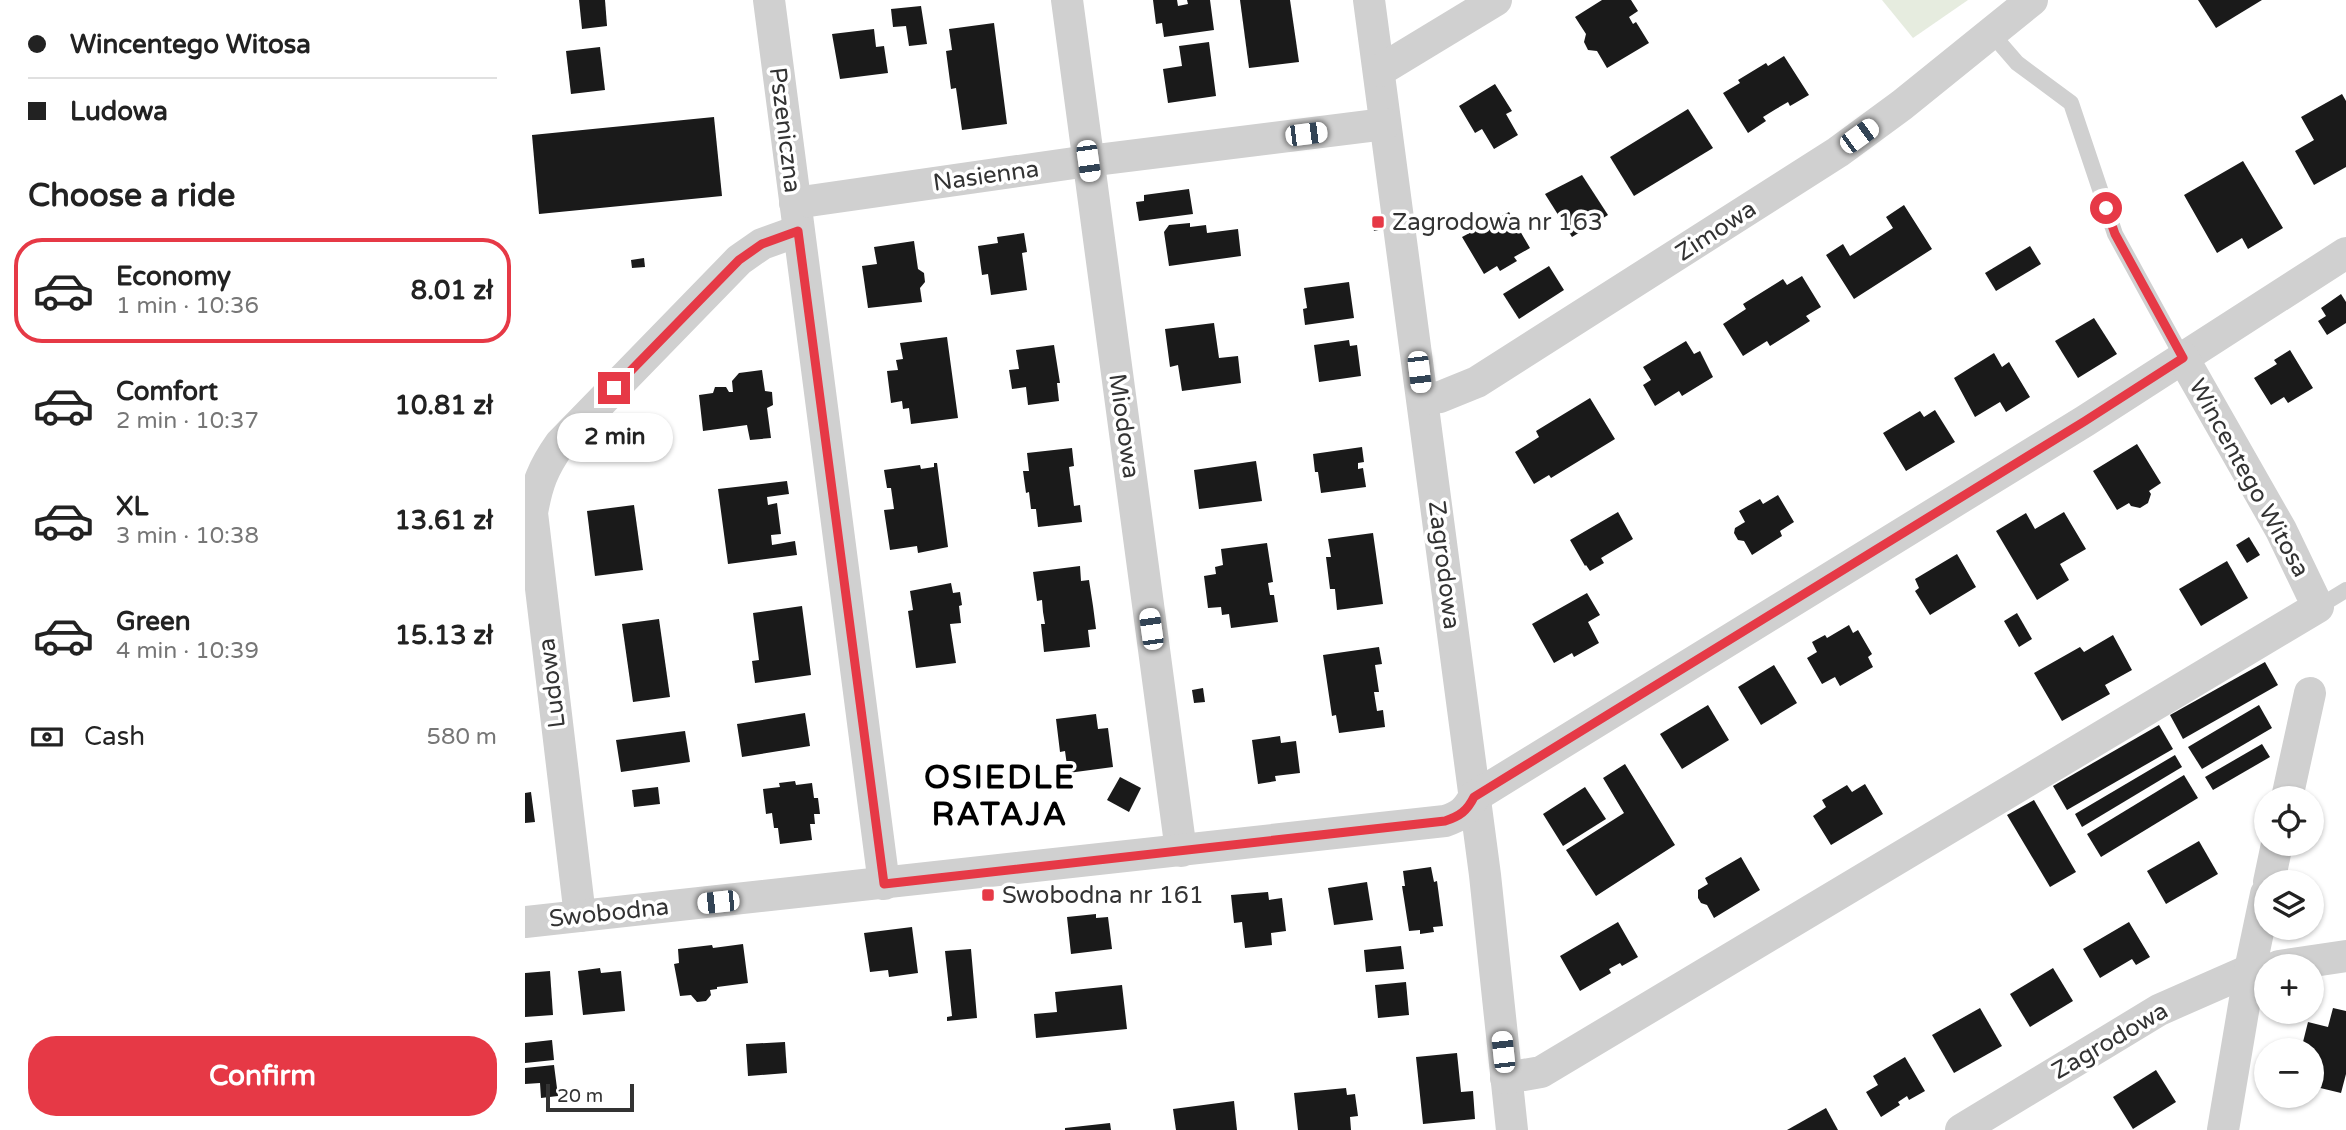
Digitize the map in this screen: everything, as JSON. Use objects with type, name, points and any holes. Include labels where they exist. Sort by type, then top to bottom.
[{"type":"street","name":"Pszeniczna","points":[[769,0],[884,884]]},
{"type":"street","name":"Miodowa","points":[[1067,0],[1181,851]]},
{"type":"street","name":"Zagrodowa","points":[[1370,0],[1474,797],[1512,1130]]},
{"type":"street","points":[[1379,71],[1496,0]]},
{"type":"street","name":"Zimowa","points":[[1423,399],[1458,391],[1477,382],[1838,152],[1902,105],[2032,0]]},
{"type":"street","name":"Nasienna","points":[[797,217],[1088,161],[1385,124]]},
{"type":"street","name":"Ludowa","points":[[580,916],[532,513],[541,474],[560,444],[739,260],[797,217]]},
{"type":"street","name":"Swobodna","points":[[525,922],[1181,851],[1445,821],[1459,816],[1468,809],[1474,797],[2085,421],[2346,253]]},
{"type":"street","name":"Wincentego Witosa","points":[[2183,358],[2281,530],[2318,607]]},
{"type":"street","points":[[1506,1078],[1541,1072],[2318,607]]},
{"type":"street","points":[[2290,786],[2310,693]]},
{"type":"street","name":"Zagrodowa","points":[[2324,959],[2346,956]]},
{"type":"street","name":"Zagrodowa","points":[[1961,1130],[2159,1010],[2254,972]]},
{"type":"street","points":[[2224,1130],[2254,1011]]},
{"type":"lane","name":"Wincentego Witosa","points":[[1991,33],[2017,62],[2071,103],[2115,234],[2183,358]]},
{"type":"lane","points":[[2318,607],[2346,590]]},
{"type":"shaded area","points":[[1882,0],[1968,0],[1913,38]]},
{"type":"building","points":[[579,0],[605,0],[607,26],[582,29]]},
{"type":"building","points":[[1153,0],[1177,0],[1178,6],[1188,4],[1187,0],[1210,0],[1214,30],[1164,37],[1162,23],[1156,24]]},
{"type":"building","points":[[1240,0],[1290,0],[1299,62],[1249,68]]},
{"type":"building","points":[[1602,0],[1631,0],[1638,11],[1629,17],[1633,24],[1636,22],[1649,43],[1607,68],[1597,51],[1588,50],[1584,42],[1586,34],[1575,17]]},
{"type":"building","points":[[2198,0],[2262,0],[2216,28]]},
{"type":"building","points":[[921,6],[927,44],[909,46],[906,26],[893,27],[891,9]]},
{"type":"building","points":[[994,23],[1007,124],[962,130],[956,88],[951,89],[946,51],[952,50],[949,29]]},
{"type":"building","points":[[874,29],[876,47],[884,46],[888,73],[840,79],[832,34]]},
{"type":"building","points":[[1209,42],[1216,96],[1168,103],[1163,69],[1182,66],[1179,46]]},
{"type":"building","points":[[600,47],[605,90],[571,94],[566,51]]},
{"type":"building","points":[[1784,56],[1809,95],[1790,106],[1788,102],[1763,117],[1766,121],[1748,133],[1723,93],[1766,63],[1768,66]]},
{"type":"building","points":[[1495,84],[1512,111],[1506,114],[1518,135],[1494,149],[1482,129],[1475,133],[1459,106]]},
{"type":"building","points":[[2342,94],[2346,101],[2346,167],[2314,185],[2295,151],[2314,140],[2301,117]]},
{"type":"building","points":[[1688,109],[1713,148],[1634,196],[1610,157]]},
{"type":"building","points":[[714,117],[722,196],[539,214],[532,135]]},
{"type":"building","points":[[2243,161],[2283,228],[2248,249],[2242,238],[2217,253],[2184,195]]},
{"type":"building","points":[[1582,175],[1608,215],[1572,237],[1545,194]]},
{"type":"building","points":[[1189,189],[1193,214],[1139,221],[1136,202],[1144,201],[1144,195]]},
{"type":"building","points":[[1904,205],[1932,249],[1854,299],[1826,255],[1843,244],[1850,256],[1893,228],[1886,217]]},
{"type":"building","points":[[1509,212],[1530,248],[1514,257],[1517,261],[1500,271],[1497,266],[1484,274],[1462,237]]},
{"type":"building","points":[[1381,215],[1383,229],[1374,231],[1371,217]]},
{"type":"building","points":[[1190,223],[1190,227],[1206,225],[1207,233],[1238,229],[1241,256],[1169,266],[1164,232],[1169,225]]},
{"type":"building","points":[[1024,233],[1027,252],[1022,253],[1027,290],[991,295],[988,274],[982,275],[978,246],[998,243],[997,237]]},
{"type":"building","points":[[914,241],[918,269],[924,273],[925,282],[920,288],[922,302],[868,308],[862,266],[877,264],[874,247]]},
{"type":"building","points":[[2030,246],[2041,264],[1996,291],[1985,273]]},
{"type":"building","points":[[644,258],[645,267],[632,268],[631,260]]},
{"type":"building","points":[[1549,266],[1564,290],[1519,319],[1503,294]]},
{"type":"building","points":[[1802,276],[1821,307],[1806,316],[1810,321],[1770,346],[1767,341],[1743,356],[1723,324],[1746,309],[1743,304],[1783,279],[1787,285]]},
{"type":"building","points":[[1349,282],[1354,318],[1305,325],[1303,309],[1307,308],[1304,288]]},
{"type":"building","points":[[2341,294],[2346,302],[2346,323],[2327,335],[2318,321],[2326,316],[2321,308]]},
{"type":"building","points":[[2094,318],[2117,354],[2078,378],[2055,341]]},
{"type":"building","points":[[1214,323],[1219,358],[1238,356],[1241,383],[1182,391],[1178,365],[1170,367],[1165,329]]},
{"type":"building","points":[[947,337],[958,418],[911,424],[909,408],[903,409],[902,401],[891,403],[887,371],[898,370],[896,360],[903,359],[900,343]]},
{"type":"building","points":[[1349,340],[1350,346],[1357,345],[1361,376],[1319,382],[1314,345]]},
{"type":"building","points":[[1686,341],[1694,354],[1700,351],[1713,377],[1682,396],[1679,391],[1655,406],[1643,385],[1651,380],[1643,367]]},
{"type":"building","points":[[1054,345],[1060,383],[1057,383],[1059,401],[1028,405],[1026,387],[1012,389],[1009,370],[1019,369],[1016,350]]},
{"type":"building","points":[[2290,350],[2313,388],[2288,403],[2284,397],[2271,405],[2254,378],[2277,364],[2274,360]]},
{"type":"building","points":[[1994,353],[2002,367],[2009,362],[2030,397],[2006,412],[2000,402],[1975,417],[1954,378]]},
{"type":"building","points":[[762,370],[765,391],[772,392],[773,405],[767,408],[771,438],[750,440],[747,425],[703,431],[699,395],[713,393],[715,387],[726,387],[729,392],[733,392],[732,381],[739,373]]},
{"type":"building","points":[[1590,398],[1615,439],[1551,478],[1549,475],[1534,484],[1515,452],[1539,437],[1536,431]]},
{"type":"building","points":[[1935,410],[1955,442],[1906,471],[1883,433],[1920,411],[1924,417]]},
{"type":"building","points":[[2137,444],[2161,483],[2149,491],[2151,494],[2148,503],[2140,508],[2129,503],[2117,510],[2093,471]]},
{"type":"building","points":[[1362,447],[1364,462],[1358,463],[1358,469],[1363,468],[1366,487],[1321,493],[1313,454]]},
{"type":"building","points":[[1072,448],[1074,466],[1069,467],[1074,506],[1080,505],[1082,522],[1038,527],[1036,509],[1031,509],[1029,492],[1026,493],[1023,471],[1029,471],[1027,453]]},
{"type":"building","points":[[1256,461],[1262,501],[1199,509],[1194,470]]},
{"type":"building","points":[[934,463],[937,463],[948,547],[918,553],[917,546],[890,550],[884,510],[894,509],[891,488],[887,488],[884,470],[920,465],[921,469],[934,467]]},
{"type":"building","points":[[787,481],[789,494],[767,497],[768,505],[777,503],[781,534],[771,535],[772,545],[795,541],[797,555],[728,564],[718,489]]},
{"type":"building","points":[[1778,495],[1794,522],[1780,531],[1782,536],[1752,555],[1744,541],[1738,540],[1734,533],[1735,528],[1745,522],[1739,511],[1760,499],[1763,504]]},
{"type":"building","points":[[634,505],[643,570],[595,576],[587,511]]},
{"type":"building","points":[[1618,512],[1633,539],[1601,558],[1604,563],[1590,571],[1570,540]]},
{"type":"building","points":[[2064,512],[2086,549],[2060,564],[2069,580],[2037,600],[1996,531],[2026,513],[2035,529]]},
{"type":"building","points":[[1373,533],[1383,604],[1337,610],[1335,589],[1330,589],[1326,557],[1331,557],[1328,539]]},
{"type":"building","points":[[2249,537],[2260,555],[2247,563],[2236,545]]},
{"type":"building","points":[[1267,543],[1273,582],[1268,583],[1270,595],[1274,595],[1278,622],[1231,628],[1229,614],[1222,615],[1221,607],[1208,608],[1204,576],[1216,574],[1215,567],[1223,565],[1221,549]]},
{"type":"building","points":[[1957,554],[1976,587],[1930,615],[1915,591],[1919,588],[1915,579]]},
{"type":"building","points":[[2227,561],[2248,598],[2201,626],[2179,589]]},
{"type":"building","points":[[1080,566],[1081,581],[1089,580],[1096,629],[1088,630],[1090,647],[1044,652],[1042,600],[1037,601],[1033,572]]},
{"type":"building","points":[[951,583],[953,593],[960,592],[962,605],[959,606],[961,623],[950,624],[956,663],[916,668],[908,611],[913,610],[910,591]]},
{"type":"building","points":[[1587,593],[1600,615],[1588,622],[1599,643],[1574,657],[1572,653],[1554,663],[1532,624]]},
{"type":"building","points":[[802,606],[811,675],[755,683],[752,661],[759,660],[753,613]]},
{"type":"building","points":[[2017,613],[2032,639],[2019,647],[2004,621]]},
{"type":"building","points":[[659,619],[670,697],[633,702],[622,624]]},
{"type":"building","points":[[1849,625],[1853,633],[1858,630],[1872,654],[1868,657],[1873,667],[1840,686],[1835,677],[1822,684],[1807,658],[1817,652],[1812,642],[1825,635],[1827,638]]},
{"type":"building","points":[[2113,635],[2132,670],[2105,685],[2110,694],[2062,721],[2034,673],[2080,647],[2084,652]]},
{"type":"building","points":[[1379,647],[1382,664],[1375,665],[1379,692],[1374,692],[1377,711],[1383,710],[1385,727],[1339,733],[1336,715],[1332,716],[1323,655]]},
{"type":"building","points":[[2265,662],[2278,685],[2183,739],[2170,715]]},
{"type":"building","points":[[1774,665],[1797,703],[1761,725],[1738,687]]},
{"type":"building","points":[[1203,688],[1205,702],[1194,703],[1192,690]]},
{"type":"building","points":[[1708,705],[1729,740],[1682,769],[1660,734]]},
{"type":"building","points":[[2259,705],[2272,728],[2202,769],[2188,747]]},
{"type":"building","points":[[805,713],[810,746],[742,757],[737,724]]},
{"type":"building","points":[[1096,714],[1098,729],[1108,728],[1113,767],[1068,773],[1065,751],[1060,752],[1056,719]]},
{"type":"building","points":[[2159,725],[2173,749],[2067,810],[2053,786]]},
{"type":"building","points":[[685,731],[690,762],[621,772],[616,740]]},
{"type":"building","points":[[1280,736],[1281,743],[1296,741],[1300,773],[1275,776],[1276,781],[1258,784],[1252,740]]},
{"type":"building","points":[[2262,744],[2270,757],[2213,790],[2205,777]]},
{"type":"building","points":[[2175,755],[2182,767],[2082,827],[2075,814]]},
{"type":"building","points":[[1625,764],[1675,845],[1596,896],[1566,850],[1624,813],[1603,778]]},
{"type":"building","points":[[2184,775],[2198,798],[2101,857],[2087,834]]},
{"type":"building","points":[[1120,777],[1141,788],[1129,812],[1107,800]]},
{"type":"building","points":[[795,781],[796,785],[812,783],[820,814],[814,814],[815,824],[810,824],[812,840],[780,844],[772,813],[766,814],[763,789],[780,787],[779,783]]},
{"type":"building","points":[[1865,784],[1883,814],[1831,845],[1813,816],[1826,807],[1822,800],[1847,785],[1852,792]]},
{"type":"building","points":[[658,787],[660,804],[634,807],[632,790]]},
{"type":"building","points":[[1585,787],[1606,819],[1563,846],[1543,814]]},
{"type":"building","points":[[531,792],[535,822],[525,823],[525,793]]},
{"type":"building","points":[[2034,800],[2076,872],[2050,887],[2007,815]]},
{"type":"building","points":[[2199,841],[2218,874],[2166,904],[2147,871]]},
{"type":"building","points":[[1741,857],[1760,890],[1714,918],[1707,905],[1701,903],[1698,898],[1698,890],[1708,884],[1705,878]]},
{"type":"building","points":[[1431,867],[1434,882],[1437,881],[1443,926],[1433,927],[1434,932],[1420,934],[1420,930],[1409,931],[1402,886],[1405,886],[1403,871]]},
{"type":"building","points":[[1367,882],[1373,920],[1334,925],[1328,888]]},
{"type":"building","points":[[1268,892],[1269,900],[1282,898],[1286,931],[1271,933],[1272,945],[1245,948],[1242,922],[1234,923],[1231,895]]},
{"type":"building","points":[[1096,914],[1096,918],[1108,917],[1112,949],[1071,954],[1067,917]]},
{"type":"building","points":[[1618,922],[1638,957],[1622,966],[1620,963],[1609,969],[1611,973],[1580,991],[1560,956]]},
{"type":"building","points":[[2129,922],[2150,957],[2136,965],[2132,959],[2100,978],[2083,949]]},
{"type":"building","points":[[912,927],[918,973],[889,977],[888,970],[870,972],[864,933]]},
{"type":"building","points":[[743,944],[748,983],[710,990],[711,995],[706,1001],[697,1002],[691,995],[680,996],[674,964],[679,963],[678,949]]},
{"type":"building","points":[[1401,946],[1404,969],[1366,972],[1364,950]]},
{"type":"building","points":[[971,949],[977,1018],[947,1021],[947,1017],[952,1016],[945,951]]},
{"type":"building","points":[[600,968],[601,973],[621,971],[625,1011],[583,1015],[578,971]]},
{"type":"building","points":[[2053,968],[2073,1001],[2030,1027],[2010,994]]},
{"type":"building","points":[[550,971],[553,1015],[525,1017],[525,973]]},
{"type":"building","points":[[1406,982],[1409,1015],[1378,1018],[1375,985]]},
{"type":"building","points":[[1122,985],[1127,1029],[1036,1038],[1034,1014],[1057,1012],[1055,992]]},
{"type":"building","points":[[1980,1008],[2002,1046],[1954,1073],[1932,1035]]},
{"type":"building","points":[[2333,1008],[2346,1011],[2346,1074],[2341,1093],[2324,1089],[2324,1038],[2304,1038],[2308,1024],[2328,1027]]},
{"type":"building","points":[[552,1040],[554,1060],[525,1063],[525,1043]]},
{"type":"building","points":[[785,1042],[787,1073],[748,1076],[746,1044]]},
{"type":"building","points":[[1457,1053],[1461,1092],[1473,1091],[1475,1119],[1423,1124],[1416,1057]]},
{"type":"building","points":[[1905,1057],[1925,1091],[1909,1100],[1907,1096],[1898,1102],[1900,1105],[1881,1117],[1866,1092],[1878,1085],[1873,1076]]},
{"type":"building","points":[[554,1065],[558,1096],[541,1098],[540,1083],[525,1084],[525,1068]]},
{"type":"building","points":[[2156,1070],[2176,1102],[2133,1129],[2113,1097]]},
{"type":"building","points":[[1346,1088],[1347,1095],[1355,1094],[1358,1116],[1350,1117],[1351,1130],[1298,1130],[1294,1093]]},
{"type":"building","points":[[1234,1101],[1237,1130],[1176,1130],[1173,1109]]},
{"type":"building","points":[[1826,1108],[1838,1130],[1787,1130]]},
{"type":"building","points":[[1110,1123],[1111,1130],[1065,1130],[1065,1128]]},
{"type":"place","name":"Zagrodowa nr 163","points":[[1378,222]]},
{"type":"place","name":"Swobodna nr 161","points":[[988,895]]},
{"type":"district","name":"OSIEDLE RATAJA","points":[[1000,796]]},
{"type":"route","points":[[614,388],[739,260],[762,244],[798,231],[884,884],[1445,821],[1468,809],[1474,797],[2183,358],[2115,234],[2106,208]]}]
